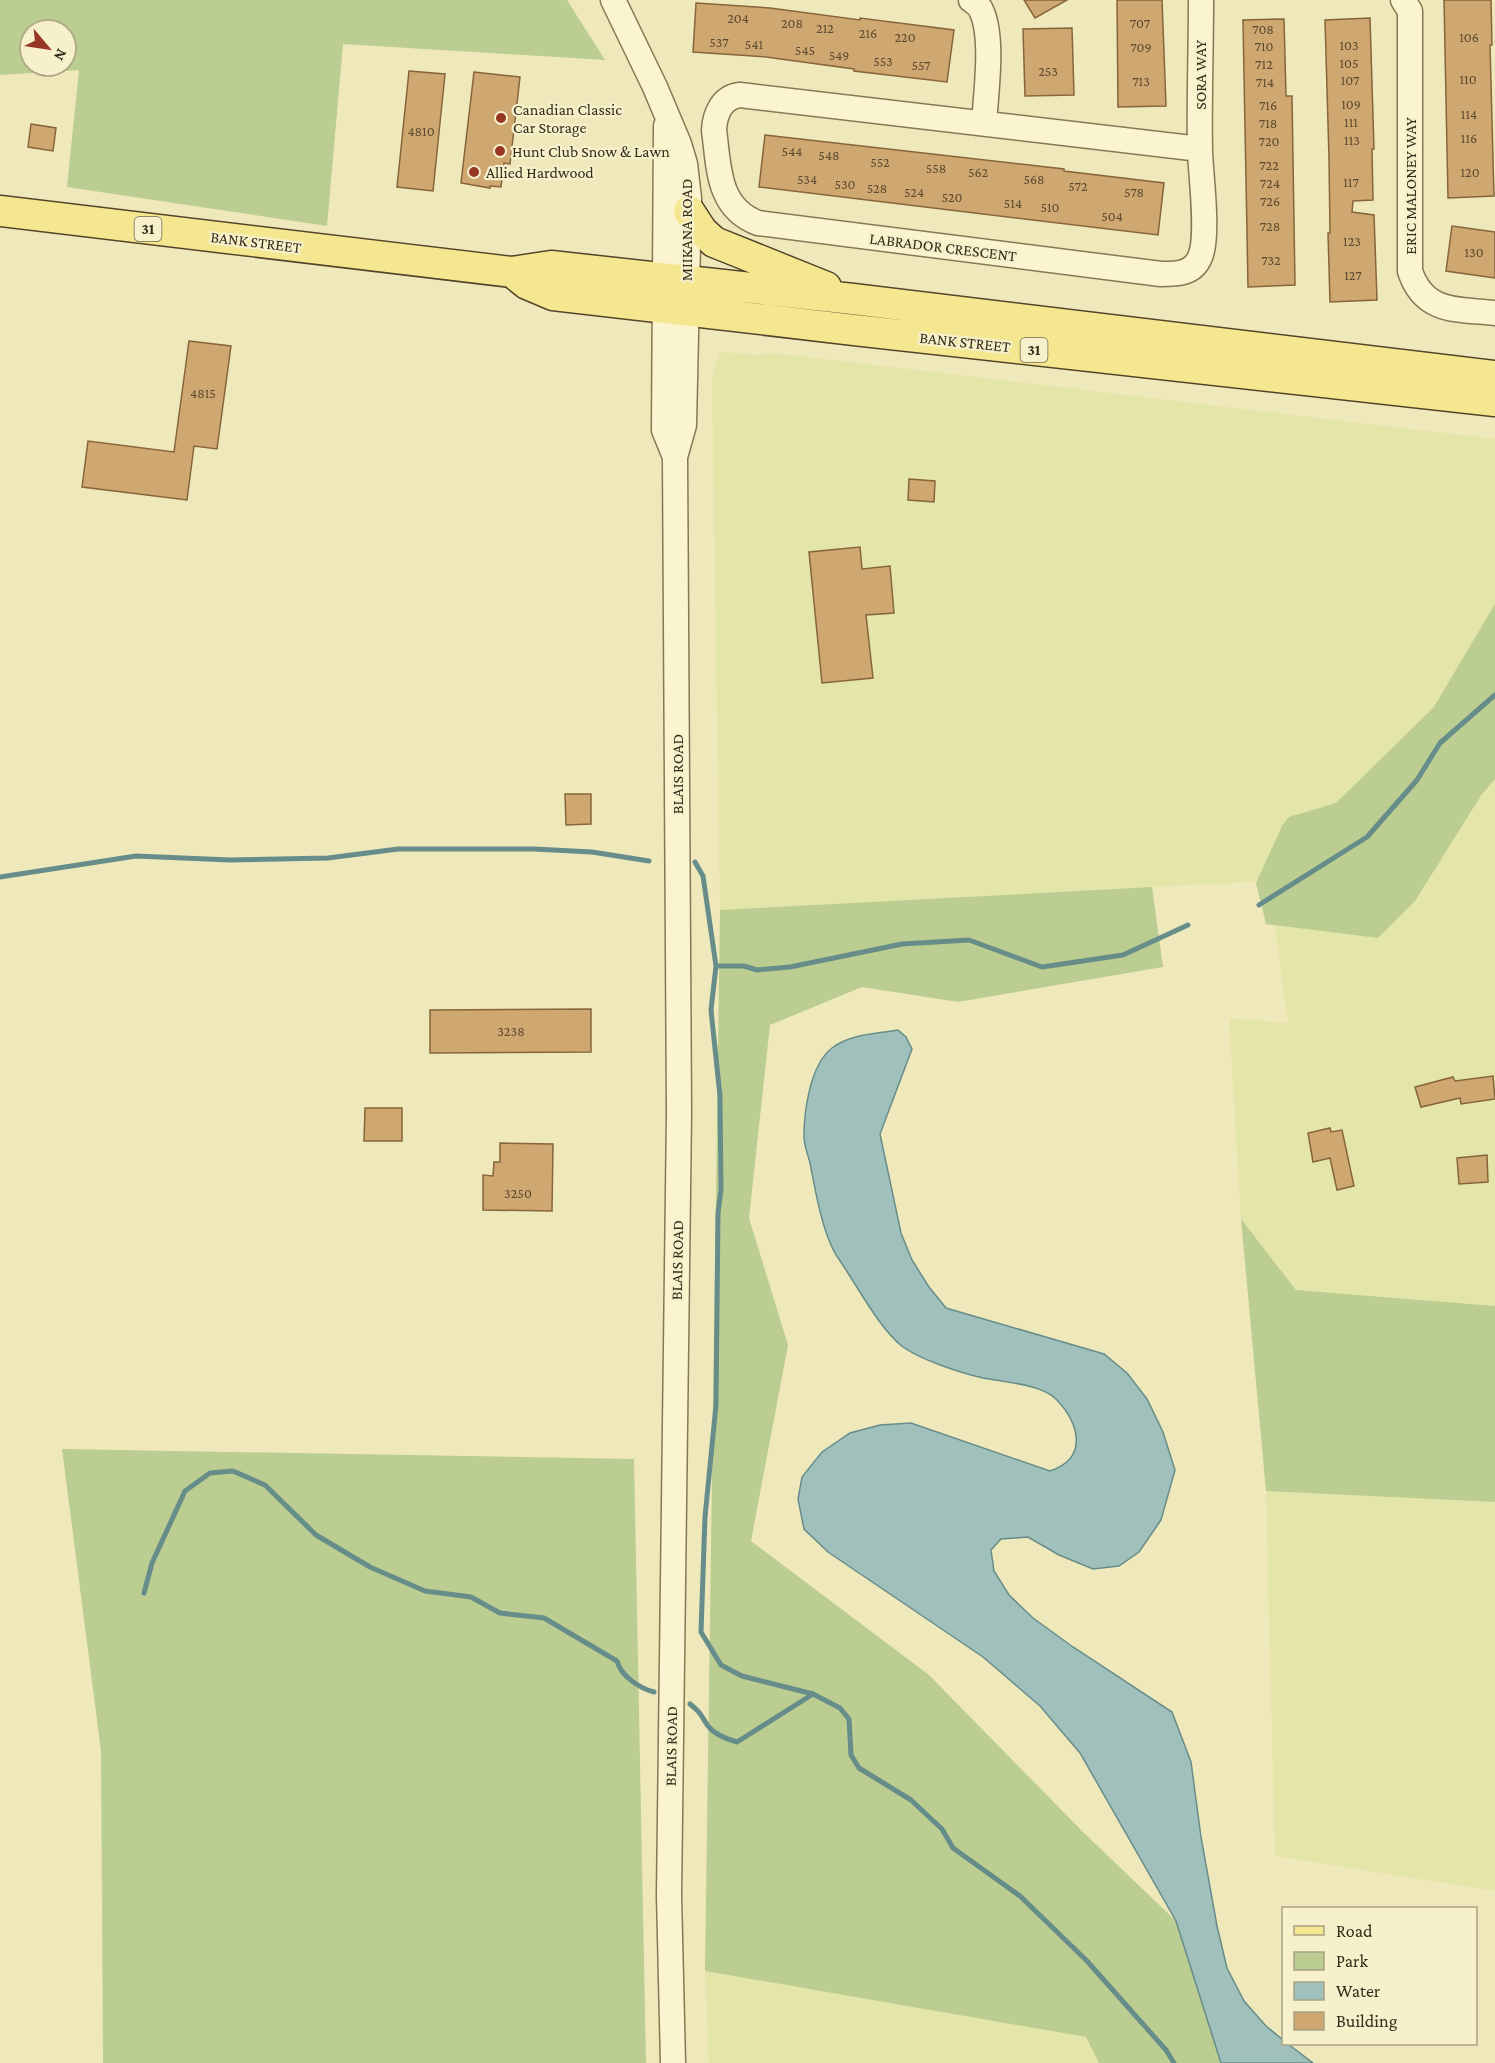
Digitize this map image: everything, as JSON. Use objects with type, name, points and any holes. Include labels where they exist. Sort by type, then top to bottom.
[{"type":"main road","name":"BANK STREET","points":[[0,211],[512,272],[536,289],[553,295],[853,299],[1495,376]]},
{"type":"main road","points":[[689,211],[702,231],[714,242],[853,299]]},
{"type":"main road","name":"BANK STREET","points":[[676,295],[1495,401]]},
{"type":"street","name":"MIIKANA ROAD","points":[[613,0],[655,87],[685,164],[689,211],[676,295]]},
{"type":"street","points":[[971,0],[980,7],[986,24],[987,68],[984,123]]},
{"type":"street","name":"SORA WAY","points":[[1200,149],[1201,0]]},
{"type":"street","name":"ERIC MALONEY WAY","points":[[1403,0],[1410,11],[1410,272],[1415,287],[1436,304],[1449,308],[1495,313]]},
{"type":"street","name":"LABRADOR CRESCENT","points":[[740,95],[1200,149],[1204,239],[1200,257],[1191,269],[1178,274],[1161,274],[748,220],[724,194],[714,121],[722,105],[733,96],[740,95]]},
{"type":"street","name":"MIIKANA ROAD","points":[[666,118],[676,295]]},
{"type":"street","name":"BLAIS ROAD","points":[[673,2063],[669,1895],[679,1113],[675,457],[664,430],[676,295]]},
{"type":"green space","points":[[0,0],[567,0],[605,60],[343,44],[327,226],[67,187],[79,70],[78,18],[18,18],[18,74],[0,75]]},
{"type":"green space","points":[[720,352],[758,355],[774,353],[1495,439],[1495,1306],[1296,1290],[1241,1219],[1229,1018],[1288,1023],[1269,881],[720,910],[712,380]]},
{"type":"green space","points":[[1495,604],[1495,779],[1482,794],[1415,901],[1378,938],[1266,924],[1256,883],[1282,826],[1289,817],[1336,803],[1434,707]]},
{"type":"green space","points":[[1152,887],[1163,967],[958,1002],[862,987],[770,1025],[749,1218],[788,1345],[751,1541],[929,1675],[1083,1832],[1176,1921],[1221,2063],[1099,2063],[1086,2037],[705,1971],[720,910]]},
{"type":"green space","points":[[1241,1219],[1296,1290],[1495,1306],[1495,1502],[1266,1491]]},
{"type":"green space","points":[[62,1449],[634,1459],[646,2063],[103,2063],[101,1751]]},
{"type":"green space","points":[[1266,1491],[1495,1502],[1495,1891],[1275,1856]]},
{"type":"green space","points":[[705,1971],[1086,2037],[1099,2063],[709,2063]]},
{"type":"water","points":[[898,1030],[906,1037],[912,1049],[880,1134],[901,1233],[912,1260],[929,1287],[946,1308],[1104,1354],[1127,1373],[1147,1399],[1163,1432],[1175,1470],[1161,1520],[1139,1552],[1119,1566],[1093,1569],[1059,1555],[1028,1537],[1001,1539],[991,1550],[994,1571],[1009,1595],[1033,1618],[1172,1712],[1191,1762],[1201,1837],[1227,1968],[1244,2001],[1266,2026],[1282,2039],[1282,2045],[1289,2045],[1313,2063],[1221,2063],[1176,1921],[1080,1753],[1040,1706],[983,1657],[828,1552],[804,1529],[798,1499],[802,1477],[822,1452],[850,1433],[880,1425],[911,1423],[1050,1471],[1071,1458],[1075,1449],[1076,1439],[1070,1419],[1064,1408],[1049,1394],[1032,1387],[983,1378],[953,1369],[920,1357],[903,1347],[872,1311],[835,1253],[825,1228],[805,1147],[804,1126],[807,1102],[813,1077],[824,1056],[839,1043],[864,1035]]},
{"type":"building","points":[[1024,0],[1067,0],[1035,18]]},
{"type":"building","points":[[1117,0],[1162,0],[1166,106],[1118,107]]},
{"type":"building","points":[[1444,0],[1491,0],[1494,196],[1448,198]]},
{"type":"building","points":[[696,3],[770,8],[954,30],[947,82],[854,71],[854,69],[766,57],[693,52]]},
{"type":"building","points":[[1370,18],[1374,149],[1372,149],[1373,200],[1353,201],[1352,212],[1374,215],[1377,300],[1330,302],[1325,20]]},
{"type":"building","points":[[1284,19],[1286,96],[1292,96],[1295,285],[1248,287],[1243,20]]},
{"type":"building","points":[[1072,28],[1074,95],[1025,96],[1023,29]]},
{"type":"building","points":[[409,71],[445,74],[433,191],[397,187]]},
{"type":"building","points":[[474,72],[520,77],[510,164],[504,163],[501,187],[490,186],[490,188],[461,183]]},
{"type":"building","points":[[31,124],[56,128],[53,151],[28,147]]},
{"type":"building","points":[[765,135],[1064,169],[1064,171],[1164,183],[1158,235],[759,187]]},
{"type":"building","points":[[1452,226],[1495,232],[1495,278],[1446,271]]},
{"type":"building","points":[[189,341],[231,346],[217,449],[194,446],[187,500],[82,487],[88,441],[174,452]]},
{"type":"building","points":[[909,479],[935,481],[934,502],[908,500]]},
{"type":"building","points":[[860,547],[862,569],[890,566],[894,613],[866,615],[873,678],[822,683],[809,552]]},
{"type":"building","points":[[565,794],[591,794],[591,824],[566,825]]},
{"type":"building","points":[[591,1009],[591,1052],[430,1053],[430,1010]]},
{"type":"building","points":[[1493,1076],[1495,1099],[1461,1104],[1460,1098],[1421,1107],[1415,1087],[1453,1077],[1455,1081]]},
{"type":"building","points":[[365,1108],[402,1108],[402,1141],[364,1141]]},
{"type":"building","points":[[1330,1128],[1331,1132],[1342,1130],[1354,1186],[1337,1190],[1330,1158],[1313,1162],[1308,1133]]},
{"type":"building","points":[[500,1143],[553,1144],[552,1211],[483,1210],[483,1175],[493,1176],[494,1162],[500,1162]]},
{"type":"building","points":[[1487,1155],[1488,1182],[1459,1184],[1457,1158]]},
{"type":"waterway","points":[[1259,905],[1367,837],[1417,780],[1440,743],[1495,695]]},
{"type":"waterway","points":[[0,877],[136,856],[230,860],[328,858],[398,849],[534,849],[592,852],[649,861]]},
{"type":"waterway","points":[[695,862],[703,876],[716,966],[711,1010],[720,1096],[721,1190],[718,1213],[716,1405],[705,1517],[701,1632],[721,1665],[742,1676],[813,1694],[840,1708],[849,1719],[851,1755],[859,1768],[911,1800],[942,1829],[953,1848],[1020,1896],[1087,1961],[1166,2050],[1174,2063]]},
{"type":"waterway","points":[[716,966],[744,966],[757,970],[790,967],[902,944],[969,940],[1042,967],[1123,955],[1188,925]]},
{"type":"waterway","points":[[144,1593],[152,1563],[185,1491],[210,1473],[233,1471],[265,1485],[316,1535],[370,1567],[425,1591],[471,1597],[500,1613],[544,1618],[617,1661],[622,1672],[631,1681],[654,1692]]},
{"type":"waterway","points":[[690,1704],[714,1732],[737,1742],[813,1694]]},
{"type":"place","name":"Canadian Classic Car Storage","points":[[501,118]]},
{"type":"place","name":"Hunt Club Snow & Lawn","points":[[500,151]]},
{"type":"place","name":"Allied Hardwood","points":[[474,172]]}]
